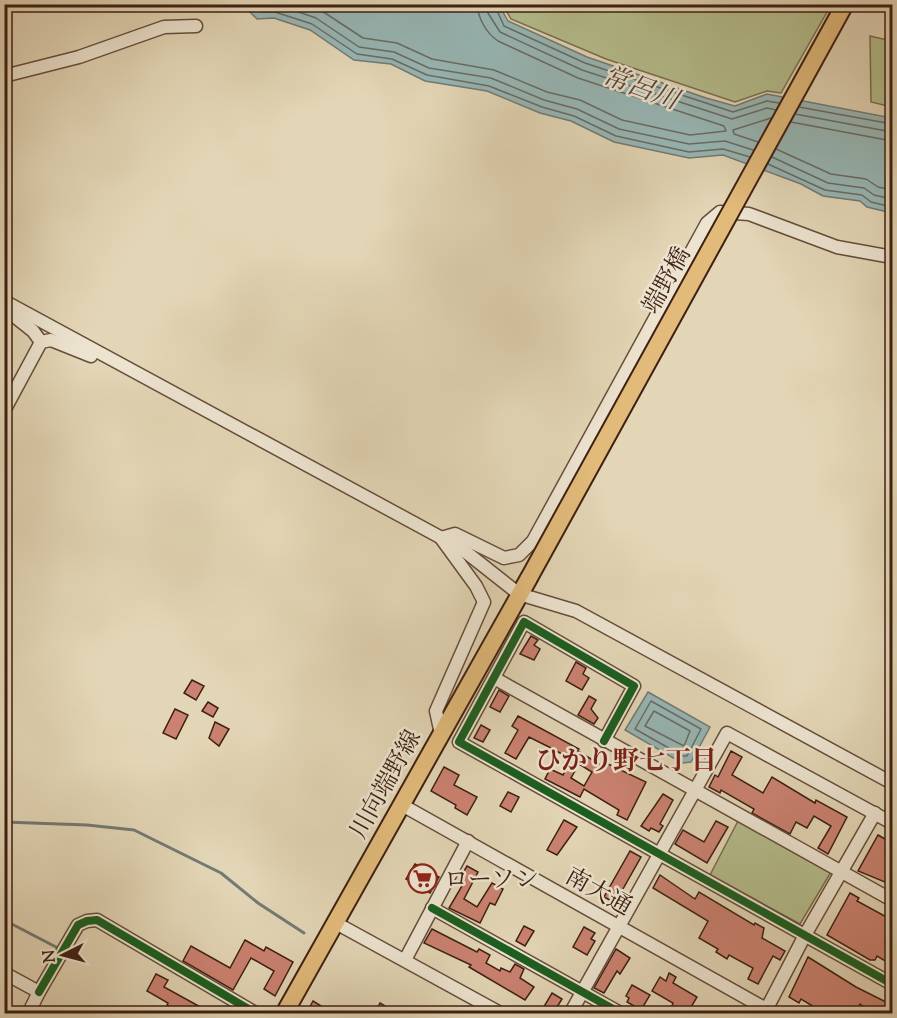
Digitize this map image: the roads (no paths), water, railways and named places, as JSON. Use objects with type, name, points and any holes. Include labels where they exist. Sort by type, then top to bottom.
[{"type":"main road","name":"端野橋","points":[[529,578],[845,4]]},
{"type":"main road","name":"川向端野線","points":[[284,1014],[529,578]]},
{"type":"street","points":[[4,76],[79,57],[164,27],[196,26]]},
{"type":"street","points":[[441,538],[455,534],[504,558],[519,555],[533,541],[707,223],[720,212],[749,214],[837,247],[892,257]]},
{"type":"street","points":[[4,301],[462,549],[519,594],[576,611],[892,783]]},
{"type":"street","points":[[4,308],[33,331],[41,342]]},
{"type":"street","points":[[4,409],[41,342],[51,340],[92,356],[107,357]]},
{"type":"street","points":[[441,538],[476,586],[484,602],[436,711],[441,734]]},
{"type":"street","points":[[604,741],[634,686],[524,622],[459,742],[892,984]]},
{"type":"street","points":[[494,678],[892,900]]},
{"type":"street","points":[[570,1014],[727,733],[892,823]]},
{"type":"street","name":"南大通","points":[[402,805],[769,1012]]},
{"type":"street","points":[[769,1012],[805,935],[875,813]]},
{"type":"street","points":[[405,960],[468,841]]},
{"type":"street","points":[[432,908],[622,1014]]},
{"type":"street","points":[[28,1014],[78,926],[87,921],[97,920],[257,1014]]},
{"type":"street","points":[[334,922],[502,1014]]},
{"type":"street","points":[[4,973],[39,992]]},
{"type":"water","name":"常呂川","points":[[243,5],[499,5],[508,21],[587,57],[706,98],[735,106],[767,94],[892,118],[892,213],[867,207],[860,201],[823,196],[801,184],[723,155],[689,158],[614,142],[571,121],[540,113],[487,91],[425,81],[391,64],[354,60],[310,30],[274,18],[257,19]]},
{"type":"water","points":[[648,692],[710,727],[691,762],[682,763],[625,730]]},
{"type":"waterway","points":[[4,822],[87,825],[134,830],[221,873],[258,903],[304,933]]},
{"type":"waterway","points":[[4,920],[56,947]]},
{"type":"place","name":"ローソン","points":[[423,879]]},
{"type":"district","name":"ひかり野七丁目","points":[[626,760]]}]
